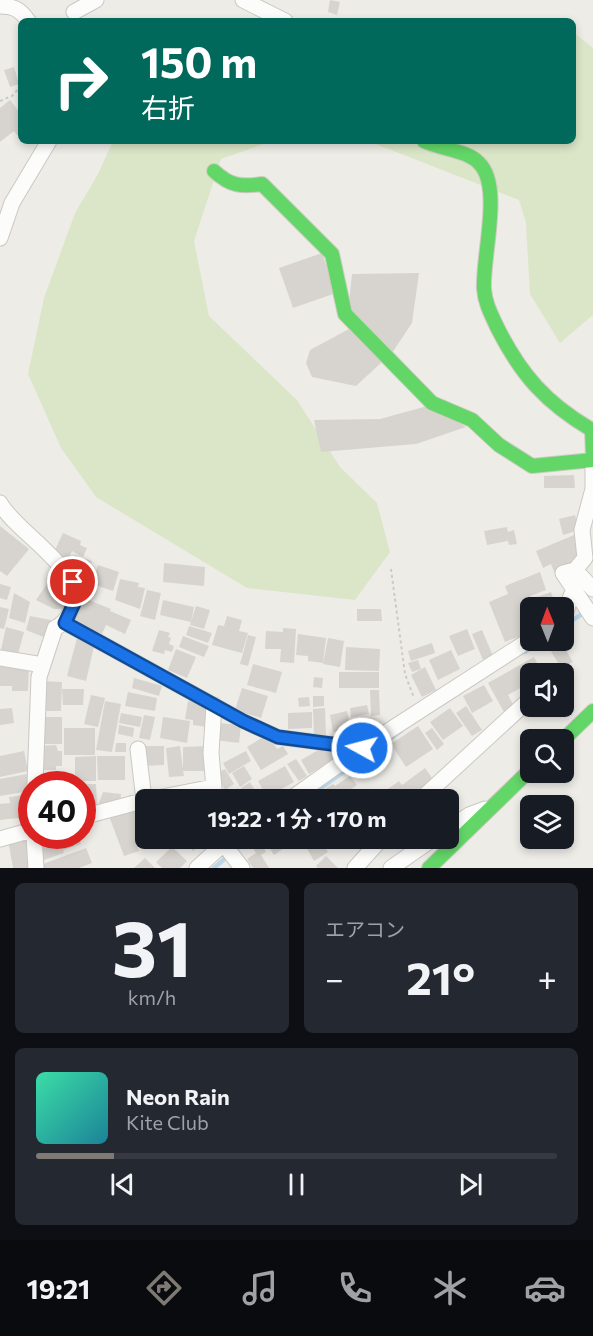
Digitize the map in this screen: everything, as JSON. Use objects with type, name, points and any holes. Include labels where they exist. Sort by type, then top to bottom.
[{"type":"street","points":[[74,11],[96,0]]},
{"type":"street","points":[[243,0],[279,18]]},
{"type":"street","points":[[0,6],[10,6],[22,12],[26,18]]},
{"type":"street","points":[[0,238],[12,203],[47,144]]},
{"type":"street","points":[[214,171],[228,185],[242,187],[262,183],[332,254],[345,314],[432,403],[472,420],[498,445],[532,466],[593,459],[592,430],[565,415],[527,379],[512,356],[485,303],[482,276],[490,180],[480,162],[432,144]]},
{"type":"street","points":[[589,612],[563,573],[575,570],[585,558],[582,530],[593,489],[593,466]]},
{"type":"street","points":[[2,509],[48,553],[73,582],[76,599],[65,623],[55,628],[39,676],[35,771]]},
{"type":"street","points":[[574,604],[584,591],[575,570]]},
{"type":"street","points":[[65,623],[214,705],[278,737],[362,748]]},
{"type":"street","points":[[304,789],[362,748],[520,646]]},
{"type":"street","points":[[0,658],[43,665]]},
{"type":"street","points":[[214,705],[211,753],[214,789]]},
{"type":"street","points":[[432,789],[520,708]]},
{"type":"street","points":[[574,729],[593,711]]},
{"type":"street","points":[[138,749],[144,789]]},
{"type":"street","points":[[429,868],[520,780]]},
{"type":"street","points":[[96,813],[135,803]]},
{"type":"street","points":[[459,822],[469,815],[493,806]]},
{"type":"street","points":[[0,839],[18,834]]},
{"type":"street","points":[[35,849],[36,868]]},
{"type":"street","points":[[197,868],[228,849]]},
{"type":"street","points":[[355,868],[372,849]]},
{"type":"street","points":[[391,868],[418,849]]},
{"type":"path","points":[[0,101],[12,96],[18,89]]},
{"type":"path","points":[[391,569],[405,674],[419,711]]},
{"type":"green space","points":[[576,34],[593,48],[593,315],[560,343],[530,294],[526,223],[519,200],[376,144],[576,144]]},
{"type":"green space","points":[[112,144],[264,144],[221,159],[194,241],[209,316],[297,400],[340,467],[377,503],[390,552],[355,600],[247,588],[96,497],[61,448],[28,374],[44,298],[75,213],[98,174]]},
{"type":"building","points":[[330,0],[340,2],[337,15],[328,12]]},
{"type":"building","points":[[14,67],[18,84],[10,87],[4,70]]},
{"type":"building","points":[[10,100],[18,110],[18,134],[14,131],[0,142],[0,108]]},
{"type":"building","points":[[322,253],[336,293],[293,308],[279,268]]},
{"type":"building","points":[[419,273],[412,323],[390,356],[348,312],[352,274]]},
{"type":"building","points":[[349,329],[382,362],[356,386],[312,377],[306,363],[310,350]]},
{"type":"building","points":[[431,405],[466,427],[416,444],[321,452],[314,420],[380,419]]},
{"type":"building","points":[[574,475],[575,488],[544,488],[544,476]]},
{"type":"building","points":[[575,515],[579,530],[563,535],[559,519]]},
{"type":"building","points":[[0,526],[29,549],[7,576],[0,571]]},
{"type":"building","points":[[507,527],[508,532],[514,530],[517,544],[509,545],[508,541],[487,545],[484,531]]},
{"type":"building","points":[[63,533],[81,541],[80,545],[87,548],[83,557],[72,551],[68,559],[54,552]]},
{"type":"building","points":[[574,535],[583,556],[571,561],[573,567],[555,574],[551,564],[543,568],[536,551]]},
{"type":"building","points":[[75,555],[92,561],[89,573],[71,568]]},
{"type":"building","points":[[164,563],[205,567],[204,586],[163,582]]},
{"type":"building","points":[[98,565],[119,572],[113,591],[92,584]]},
{"type":"building","points":[[540,572],[546,590],[531,597],[520,597],[520,636],[505,642],[489,602],[508,594],[505,586]]},
{"type":"building","points":[[53,575],[70,583],[66,609],[54,609],[36,600]]},
{"type":"building","points":[[120,579],[139,583],[138,587],[145,588],[140,609],[115,600]]},
{"type":"building","points":[[0,584],[11,587],[7,600],[0,598]]},
{"type":"building","points":[[147,590],[161,593],[155,620],[140,616]]},
{"type":"building","points":[[551,592],[553,597],[537,597]]},
{"type":"building","points":[[14,593],[30,602],[25,623],[9,618]]},
{"type":"building","points":[[81,597],[131,620],[125,634],[106,625],[102,634],[72,620]]},
{"type":"building","points":[[163,600],[194,607],[191,622],[160,615]]},
{"type":"building","points":[[196,606],[210,610],[204,629],[190,625]]},
{"type":"building","points":[[0,607],[9,609],[4,629],[0,628]]},
{"type":"building","points":[[357,609],[381,609],[382,621],[357,621]]},
{"type":"building","points":[[30,616],[51,620],[46,638],[26,630]]},
{"type":"building","points":[[227,616],[242,620],[239,631],[248,633],[242,653],[212,645],[218,625],[224,626]]},
{"type":"building","points":[[189,626],[212,633],[208,643],[186,635]]},
{"type":"building","points":[[6,627],[24,632],[18,654],[1,650]]},
{"type":"building","points":[[283,628],[296,629],[294,663],[280,662],[281,649],[265,649],[266,631],[283,632]]},
{"type":"building","points":[[467,629],[475,649],[458,656],[449,636]]},
{"type":"building","points":[[159,630],[170,633],[169,644],[174,646],[172,652],[165,650],[164,654],[152,651]]},
{"type":"building","points":[[482,630],[493,656],[483,660],[472,634]]},
{"type":"building","points":[[298,634],[326,638],[323,663],[308,661],[308,656],[296,655]]},
{"type":"building","points":[[248,635],[256,637],[248,666],[240,664]]},
{"type":"building","points":[[183,636],[209,646],[204,657],[179,647]]},
{"type":"building","points":[[77,638],[95,642],[86,681],[67,676]]},
{"type":"building","points":[[328,638],[344,641],[340,667],[323,664]]},
{"type":"building","points":[[432,643],[435,653],[411,661],[408,651]]},
{"type":"building","points":[[346,647],[380,649],[379,671],[345,670]]},
{"type":"building","points":[[176,649],[196,657],[187,678],[168,670]]},
{"type":"building","points":[[451,650],[460,669],[438,680],[429,660]]},
{"type":"building","points":[[551,651],[566,651],[573,662],[571,663],[558,663]]},
{"type":"building","points":[[534,657],[537,663],[523,663]]},
{"type":"building","points":[[418,660],[421,669],[412,672],[408,663]]},
{"type":"building","points":[[0,663],[29,665],[28,691],[12,691],[12,686],[0,686]]},
{"type":"building","points":[[253,664],[282,672],[276,693],[247,685]]},
{"type":"building","points":[[520,665],[520,688],[508,695],[515,708],[505,714],[488,683]]},
{"type":"building","points":[[425,667],[436,690],[422,697],[411,675]]},
{"type":"building","points":[[339,672],[379,672],[379,688],[339,688]]},
{"type":"building","points":[[314,677],[323,678],[322,688],[313,687]]},
{"type":"building","points":[[134,678],[162,686],[159,696],[132,688]]},
{"type":"building","points":[[42,681],[62,682],[61,711],[42,711]]},
{"type":"building","points":[[484,685],[493,701],[472,713],[463,696]]},
{"type":"building","points":[[242,688],[268,696],[261,718],[235,710]]},
{"type":"building","points":[[62,689],[84,689],[83,705],[63,705]]},
{"type":"building","points":[[370,690],[379,690],[380,715],[371,716]]},
{"type":"building","points":[[128,692],[157,698],[155,711],[125,706]]},
{"type":"building","points":[[91,695],[105,698],[98,727],[84,724]]},
{"type":"building","points":[[313,696],[324,696],[324,706],[313,707]]},
{"type":"building","points":[[309,697],[310,706],[299,707],[298,698]]},
{"type":"building","points":[[105,701],[121,704],[112,752],[96,750]]},
{"type":"building","points":[[188,701],[210,704],[207,727],[193,725],[193,720],[185,719]]},
{"type":"building","points":[[367,705],[369,714],[351,717],[350,708]]},
{"type":"building","points":[[466,706],[482,730],[472,736],[456,713]]},
{"type":"building","points":[[12,708],[14,723],[0,725],[0,709]]},
{"type":"building","points":[[325,708],[326,736],[314,736],[313,709]]},
{"type":"building","points":[[450,708],[463,726],[443,740],[430,722]]},
{"type":"building","points":[[347,711],[352,734],[343,736],[342,730],[333,732],[330,715]]},
{"type":"building","points":[[312,712],[312,728],[288,729],[288,713]]},
{"type":"building","points":[[121,713],[142,717],[140,727],[119,723]]},
{"type":"building","points":[[144,715],[155,717],[150,740],[139,738]]},
{"type":"building","points":[[41,717],[62,717],[62,744],[41,744]]},
{"type":"building","points":[[163,717],[190,721],[187,743],[160,738]]},
{"type":"building","points":[[369,721],[374,729],[353,732],[352,724]]},
{"type":"building","points":[[217,723],[241,725],[239,743],[215,740]]},
{"type":"building","points":[[119,725],[134,728],[133,737],[118,734]]},
{"type":"building","points":[[418,726],[433,749],[406,767],[391,744]]},
{"type":"building","points":[[64,728],[95,728],[95,755],[64,755]]},
{"type":"building","points":[[432,728],[444,744],[437,750],[425,733]]},
{"type":"building","points":[[268,734],[277,749],[283,746],[288,754],[261,770],[247,747]]},
{"type":"building","points":[[116,743],[126,743],[126,752],[115,752]]},
{"type":"building","points":[[56,745],[58,751],[62,751],[62,766],[56,766],[56,770],[42,770],[41,746]]},
{"type":"building","points":[[327,745],[339,757],[309,774],[301,760]]},
{"type":"building","points":[[142,746],[164,746],[164,765],[142,766]]},
{"type":"building","points":[[180,746],[183,769],[183,747],[208,746],[208,771],[183,771],[184,776],[169,777],[166,748]]},
{"type":"building","points":[[24,751],[28,771],[18,771],[18,773],[0,777],[0,756]]},
{"type":"building","points":[[246,751],[251,761],[229,774],[223,763]]},
{"type":"building","points":[[96,756],[96,771],[75,771],[75,757]]},
{"type":"building","points":[[97,756],[125,756],[125,780],[98,780]]},
{"type":"building","points":[[296,759],[307,776],[299,781],[287,764]]},
{"type":"building","points":[[244,766],[252,779],[240,787],[232,773]]},
{"type":"building","points":[[285,766],[294,782],[281,789],[262,789],[258,781]]},
{"type":"building","points":[[425,768],[434,781],[423,789],[388,789],[399,781],[402,785]]},
{"type":"building","points":[[225,769],[234,784],[224,789],[216,774]]},
{"type":"building","points":[[18,776],[18,793],[0,796],[0,779]]},
{"type":"building","points":[[350,776],[357,785],[352,789],[325,789],[333,784],[335,786]]},
{"type":"building","points":[[250,782],[254,789],[242,789]]},
{"type":"building","points":[[103,792],[121,794],[120,805],[99,803]]},
{"type":"building","points":[[18,796],[18,818],[0,820],[0,804],[10,803],[9,797]]},
{"type":"building","points":[[135,807],[135,849],[139,851],[124,856],[109,816]]},
{"type":"building","points":[[18,838],[18,849],[31,849],[33,868],[13,868],[8,840]]},
{"type":"building","points":[[41,849],[66,849],[63,850],[64,853],[41,861]]},
{"type":"building","points":[[83,849],[86,849],[92,863],[79,868],[44,868],[43,864]]},
{"type":"building","points":[[170,849],[174,849],[187,861],[180,868],[162,868],[156,862]]},
{"type":"building","points":[[253,849],[264,849],[266,852],[261,855],[269,868],[253,868],[247,859],[256,853]]},
{"type":"building","points":[[270,849],[283,849],[274,855]]},
{"type":"building","points":[[307,849],[326,849],[328,852],[314,861]]},
{"type":"building","points":[[326,856],[338,868],[318,868],[316,866]]},
{"type":"building","points":[[145,858],[155,868],[134,868]]},
{"type":"waterway","points":[[574,619],[585,612]]},
{"type":"waterway","points":[[319,789],[401,731]]},
{"type":"waterway","points":[[214,868],[236,849]]},
{"type":"traffic: fast","points":[[430,144],[468,155],[479,163],[486,174],[491,205],[484,289],[489,308],[506,344],[525,374],[561,409],[592,430],[593,457]]},
{"type":"traffic: fast","points":[[214,171],[225,180],[236,184],[262,184],[332,254],[345,314],[432,403],[472,420],[499,445],[532,466],[593,460]]},
{"type":"traffic: fast","points":[[65,623],[243,721],[278,737],[362,748]]},
{"type":"traffic: fast","points":[[574,729],[593,711]]},
{"type":"traffic: fast","points":[[429,868],[520,780]]},
{"type":"route","points":[[73,582],[76,599],[65,623],[243,721],[278,737],[362,748]]}]
